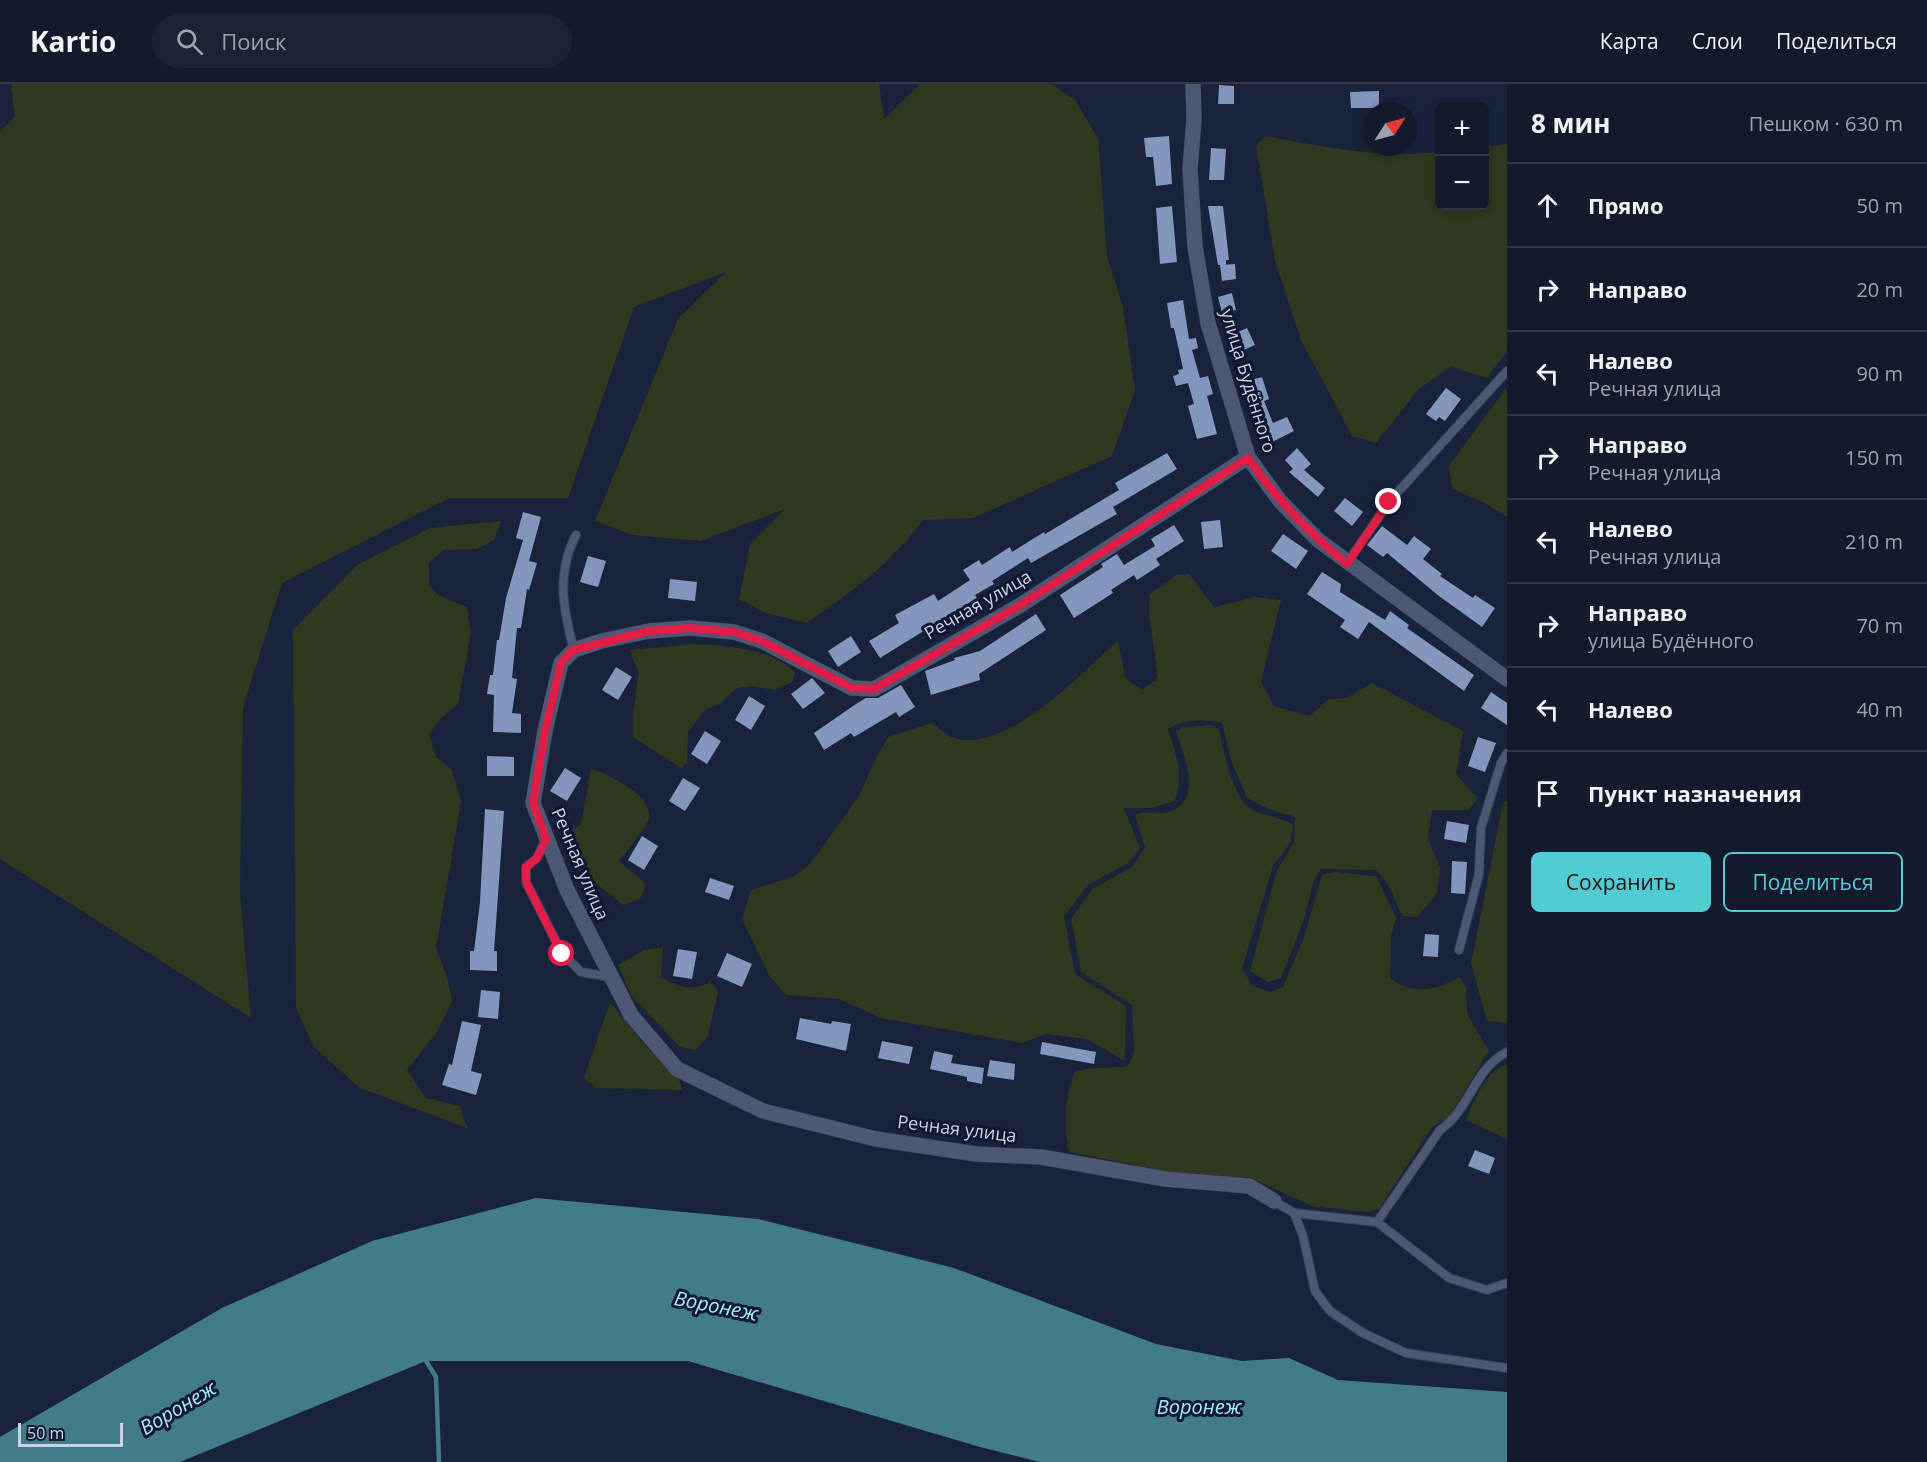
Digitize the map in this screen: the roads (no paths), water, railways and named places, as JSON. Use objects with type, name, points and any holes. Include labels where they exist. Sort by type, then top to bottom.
[{"type":"street","name":"улица Будённого","points":[[1193,84],[1194,119],[1190,170],[1195,247],[1208,323],[1248,458],[1302,526],[1347,564],[1507,679]]},
{"type":"street","name":"Речная улица","points":[[1248,458],[1019,606],[874,689],[852,688],[762,641],[734,632],[690,628],[649,631],[573,650],[561,663],[545,731],[533,803],[567,890],[609,977],[631,1015],[677,1069],[763,1112],[876,1139],[965,1153],[1041,1157],[1165,1179],[1249,1185],[1274,1201]]},
{"type":"lane","points":[[1347,564],[1389,502],[1507,371]]},
{"type":"lane","points":[[573,650],[562,606],[566,554],[576,535]]},
{"type":"lane","points":[[1459,950],[1479,874],[1481,828],[1501,763],[1507,753]]},
{"type":"lane","points":[[546,839],[537,858],[526,867],[526,882],[562,954],[581,972],[609,977]]},
{"type":"lane","points":[[1377,1222],[1440,1130],[1454,1120],[1484,1071],[1496,1058],[1507,1052]]},
{"type":"lane","points":[[1274,1201],[1294,1213],[1377,1222],[1449,1278],[1487,1290],[1507,1283]]},
{"type":"lane","points":[[1294,1213],[1303,1236],[1315,1291],[1330,1311],[1363,1333],[1406,1353],[1507,1368]]},
{"type":"water","name":"Воронеж","points":[[536,1198],[758,1219],[954,1268],[1156,1344],[1242,1361],[1289,1358],[1338,1380],[1507,1392],[1507,1462],[1040,1462],[980,1447],[688,1361],[426,1361],[180,1462],[0,1462],[0,1437],[222,1308],[372,1241]]},
{"type":"waterway","points":[[426,1361],[436,1377],[439,1462]]}]
